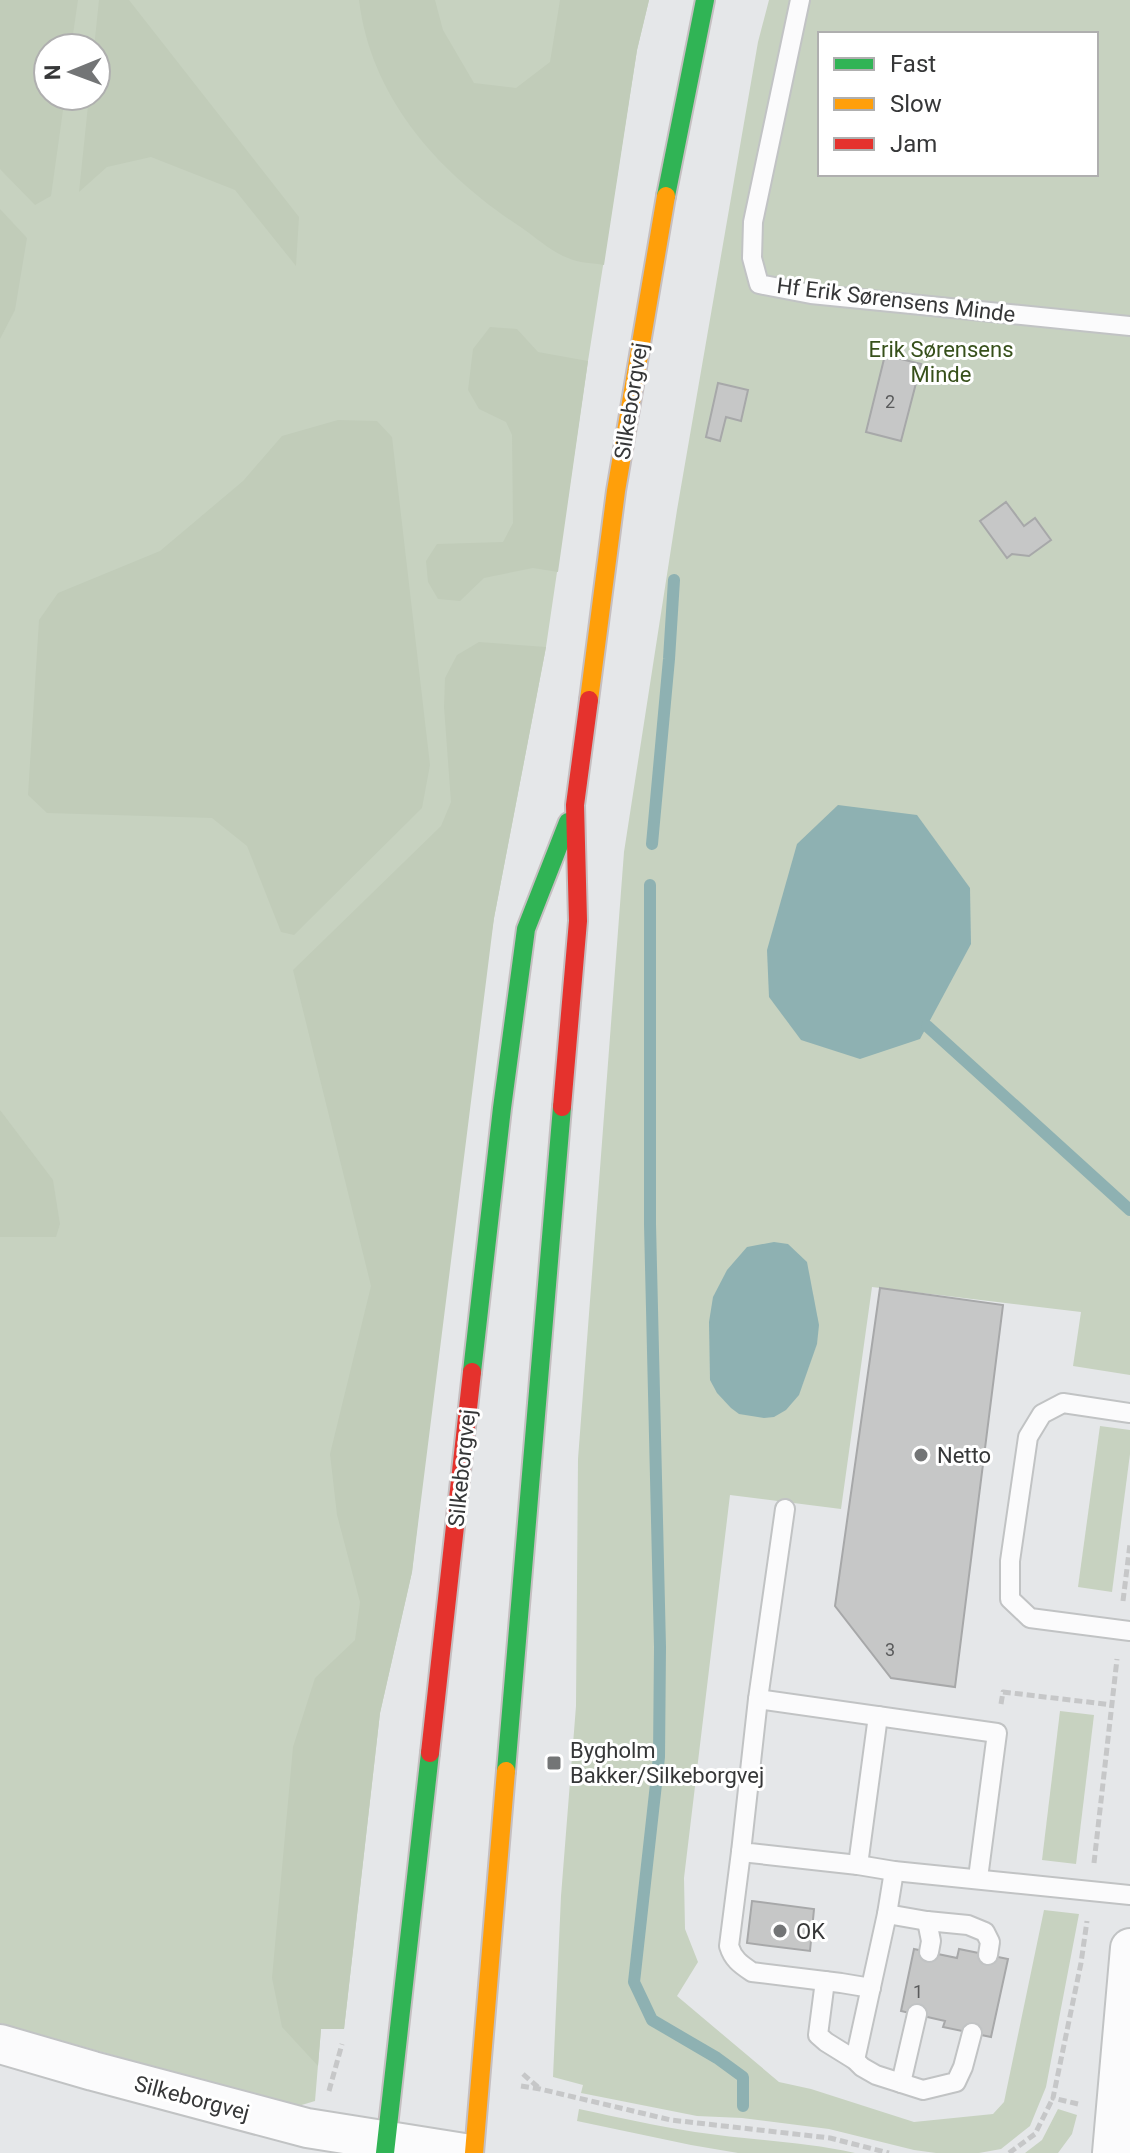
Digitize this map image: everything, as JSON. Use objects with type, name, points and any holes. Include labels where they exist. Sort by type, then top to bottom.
[{"type":"main road","name":"Silkeborgvej","points":[[474,2153],[578,921],[575,805],[616,491],[656,249],[705,0]]},
{"type":"main road","name":"Silkeborgvej","points":[[386,2147],[502,1108],[526,929],[575,805]]},
{"type":"street","points":[[1112,2153],[1130,1948]]},
{"type":"street","name":"Silkeborgvej","points":[[0,2044],[386,2147],[464,2153]]},
{"type":"lane","name":"Hf Erik Sørensens Minde","points":[[800,0],[753,222],[752,258],[759,284],[811,294],[1130,326]]},
{"type":"lane","points":[[1125,1630],[1030,1618],[1010,1599],[1010,1561],[1028,1437],[1042,1414],[1063,1403],[1130,1413]]},
{"type":"lane","points":[[785,1509],[758,1699],[729,1946],[732,1956],[752,1972],[871,1988]]},
{"type":"lane","points":[[758,1699],[997,1733],[978,1878]]},
{"type":"lane","points":[[858,1865],[878,1716]]},
{"type":"lane","points":[[741,1852],[1130,1895]]},
{"type":"lane","points":[[855,2060],[894,1871]]},
{"type":"lane","points":[[887,1914],[968,1925],[985,1932],[990,1942],[988,1955]]},
{"type":"lane","points":[[927,1921],[931,1941],[929,1952]]},
{"type":"lane","points":[[825,1981],[818,2035],[876,2075],[923,2090],[956,2082],[972,2033]]},
{"type":"lane","points":[[901,2083],[917,2014]]},
{"type":"path","points":[[1009,2153],[1035,2134],[1053,2098],[1081,1963],[1125,1630],[1130,1544]]},
{"type":"path","points":[[997,1733],[1003,1692],[1113,1705]]},
{"type":"path","points":[[329,2091],[342,2044]]},
{"type":"path","points":[[479,2081],[540,2089],[671,2120],[830,2138],[889,2153]]},
{"type":"path","points":[[1053,2098],[1117,2112]]},
{"type":"green space","points":[[0,0],[649,0],[637,50],[546,647],[494,918],[468,1077],[412,1572],[380,1713],[344,2029],[321,2029],[315,2101],[295,2107],[0,2023]]},
{"type":"green space","points":[[0,0],[78,0],[73,32],[32,32],[32,112],[63,112],[51,196],[35,205],[0,169]]},
{"type":"green space","points":[[99,0],[129,0],[299,217],[296,266],[235,190],[151,157],[107,167],[79,192],[87,112],[112,112],[112,32],[96,32]]},
{"type":"green space","points":[[359,0],[435,0],[443,30],[474,83],[516,88],[550,62],[560,0],[649,0],[637,50],[604,265],[572,260],[550,249],[492,207],[438,159],[394,102],[378,70],[366,36]]},
{"type":"green space","name":"Erik Sørensens Minde","points":[[769,0],[1130,0],[1130,1375],[1073,1366],[1081,1312],[872,1287],[841,1509],[730,1495],[684,1878],[685,1929],[698,1962],[677,1996],[779,2082],[914,2122],[993,2114],[1004,2102],[1044,1910],[1079,1914],[1046,2087],[1030,2126],[1001,2149],[979,2153],[936,2153],[829,2129],[742,2118],[697,2116],[581,2093],[583,2085],[553,2077],[561,1896],[576,1706],[578,1459],[624,852],[677,510],[758,42]]},
{"type":"green space","points":[[0,209],[27,238],[15,310],[0,339]]},
{"type":"green space","points":[[490,327],[517,329],[538,352],[588,361],[558,572],[533,568],[484,578],[460,601],[438,599],[428,582],[426,561],[437,544],[503,542],[513,523],[512,435],[506,422],[479,409],[468,390],[473,349]]},
{"type":"green space","points":[[338,420],[377,421],[392,437],[430,765],[422,808],[294,935],[281,932],[247,846],[212,818],[47,813],[28,795],[39,620],[58,593],[160,551],[243,481],[282,436]]},
{"type":"green space","points":[[479,642],[546,647],[494,918],[412,1572],[380,1713],[344,2029],[321,2029],[318,2066],[282,2027],[272,1978],[293,1747],[315,1678],[355,1640],[360,1602],[337,1515],[330,1454],[371,1286],[293,970],[441,826],[451,802],[444,707],[445,678],[457,655]]},
{"type":"green space","points":[[0,1110],[53,1180],[60,1224],[56,1237],[0,1237]]},
{"type":"green space","points":[[1100,1426],[1130,1430],[1130,1454],[1112,1592],[1078,1587]]},
{"type":"green space","points":[[1060,1711],[1094,1715],[1076,1864],[1042,1860]]},
{"type":"green space","points":[[579,2109],[695,2132],[855,2153],[738,2153],[577,2121]]},
{"type":"green space","points":[[1058,2109],[1077,2115],[1072,2134],[1058,2153],[1025,2153],[1042,2140]]},
{"type":"water","points":[[838,805],[917,815],[970,888],[971,944],[920,1039],[860,1059],[801,1040],[769,997],[767,950],[797,844]]},
{"type":"water","points":[[774,1242],[788,1244],[807,1262],[819,1325],[817,1344],[799,1395],[786,1410],[774,1417],[764,1418],[739,1414],[717,1393],[710,1380],[709,1322],[713,1297],[727,1270],[747,1247]]},
{"type":"building","points":[[885,355],[921,364],[901,441],[866,432]]},
{"type":"building","points":[[718,383],[748,390],[741,421],[726,417],[720,441],[706,437]]},
{"type":"building","points":[[1006,502],[1024,526],[1035,518],[1051,540],[1029,556],[1012,554],[1007,558],[980,521]]},
{"type":"building","name":"Netto","points":[[880,1288],[1003,1305],[955,1687],[891,1678],[835,1606]]},
{"type":"building","points":[[752,1901],[814,1909],[810,1951],[747,1943]]},
{"type":"building","points":[[914,1949],[957,1958],[959,1949],[1008,1959],[991,2037],[943,2027],[945,2021],[901,2011]]},
{"type":"waterway","points":[[652,844],[674,580]]},
{"type":"waterway","points":[[650,885],[650,1224],[660,1647],[659,1757],[634,1982],[652,2020],[743,2077],[743,2106]]},
{"type":"waterway","points":[[927,1026],[1130,1210]]},
{"type":"traffic: fast","points":[[666,196],[705,0]]},
{"type":"traffic: fast","points":[[472,1372],[526,929],[568,822]]},
{"type":"traffic: fast","points":[[506,1771],[562,1107]]},
{"type":"traffic: fast","points":[[385,2153],[430,1753]]},
{"type":"traffic: slow","points":[[589,700],[616,491],[666,196]]},
{"type":"traffic: slow","points":[[474,2153],[506,1771]]},
{"type":"traffic: jam","points":[[562,1107],[578,921],[575,805],[589,700]]},
{"type":"traffic: jam","points":[[430,1753],[472,1372]]},
{"type":"place","name":"Netto","points":[[921,1455]]},
{"type":"place","name":"Bygholm Bakker/Silkeborgvej","points":[[554,1763]]},
{"type":"place","name":"OK","points":[[780,1931]]}]
